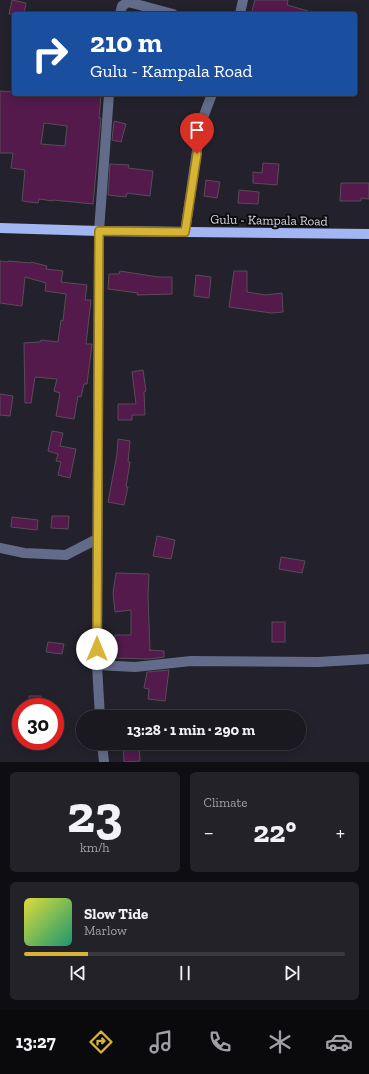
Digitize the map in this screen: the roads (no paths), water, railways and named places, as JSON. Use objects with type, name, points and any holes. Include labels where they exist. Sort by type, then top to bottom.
[{"type":"main road","name":"Gulu - Kampala Road","points":[[0,228],[99,231],[369,234]]},
{"type":"street","points":[[240,12],[243,0]]},
{"type":"street","points":[[120,12],[122,6],[128,2],[166,12]]},
{"type":"street","points":[[99,710],[96,665],[99,231],[109,96]]},
{"type":"street","points":[[185,232],[202,123],[211,96]]},
{"type":"street","points":[[0,548],[24,553],[66,555],[97,539]]},
{"type":"street","points":[[96,665],[135,667],[191,661],[318,662],[369,660]]},
{"type":"street","points":[[103,750],[104,762]]}]
